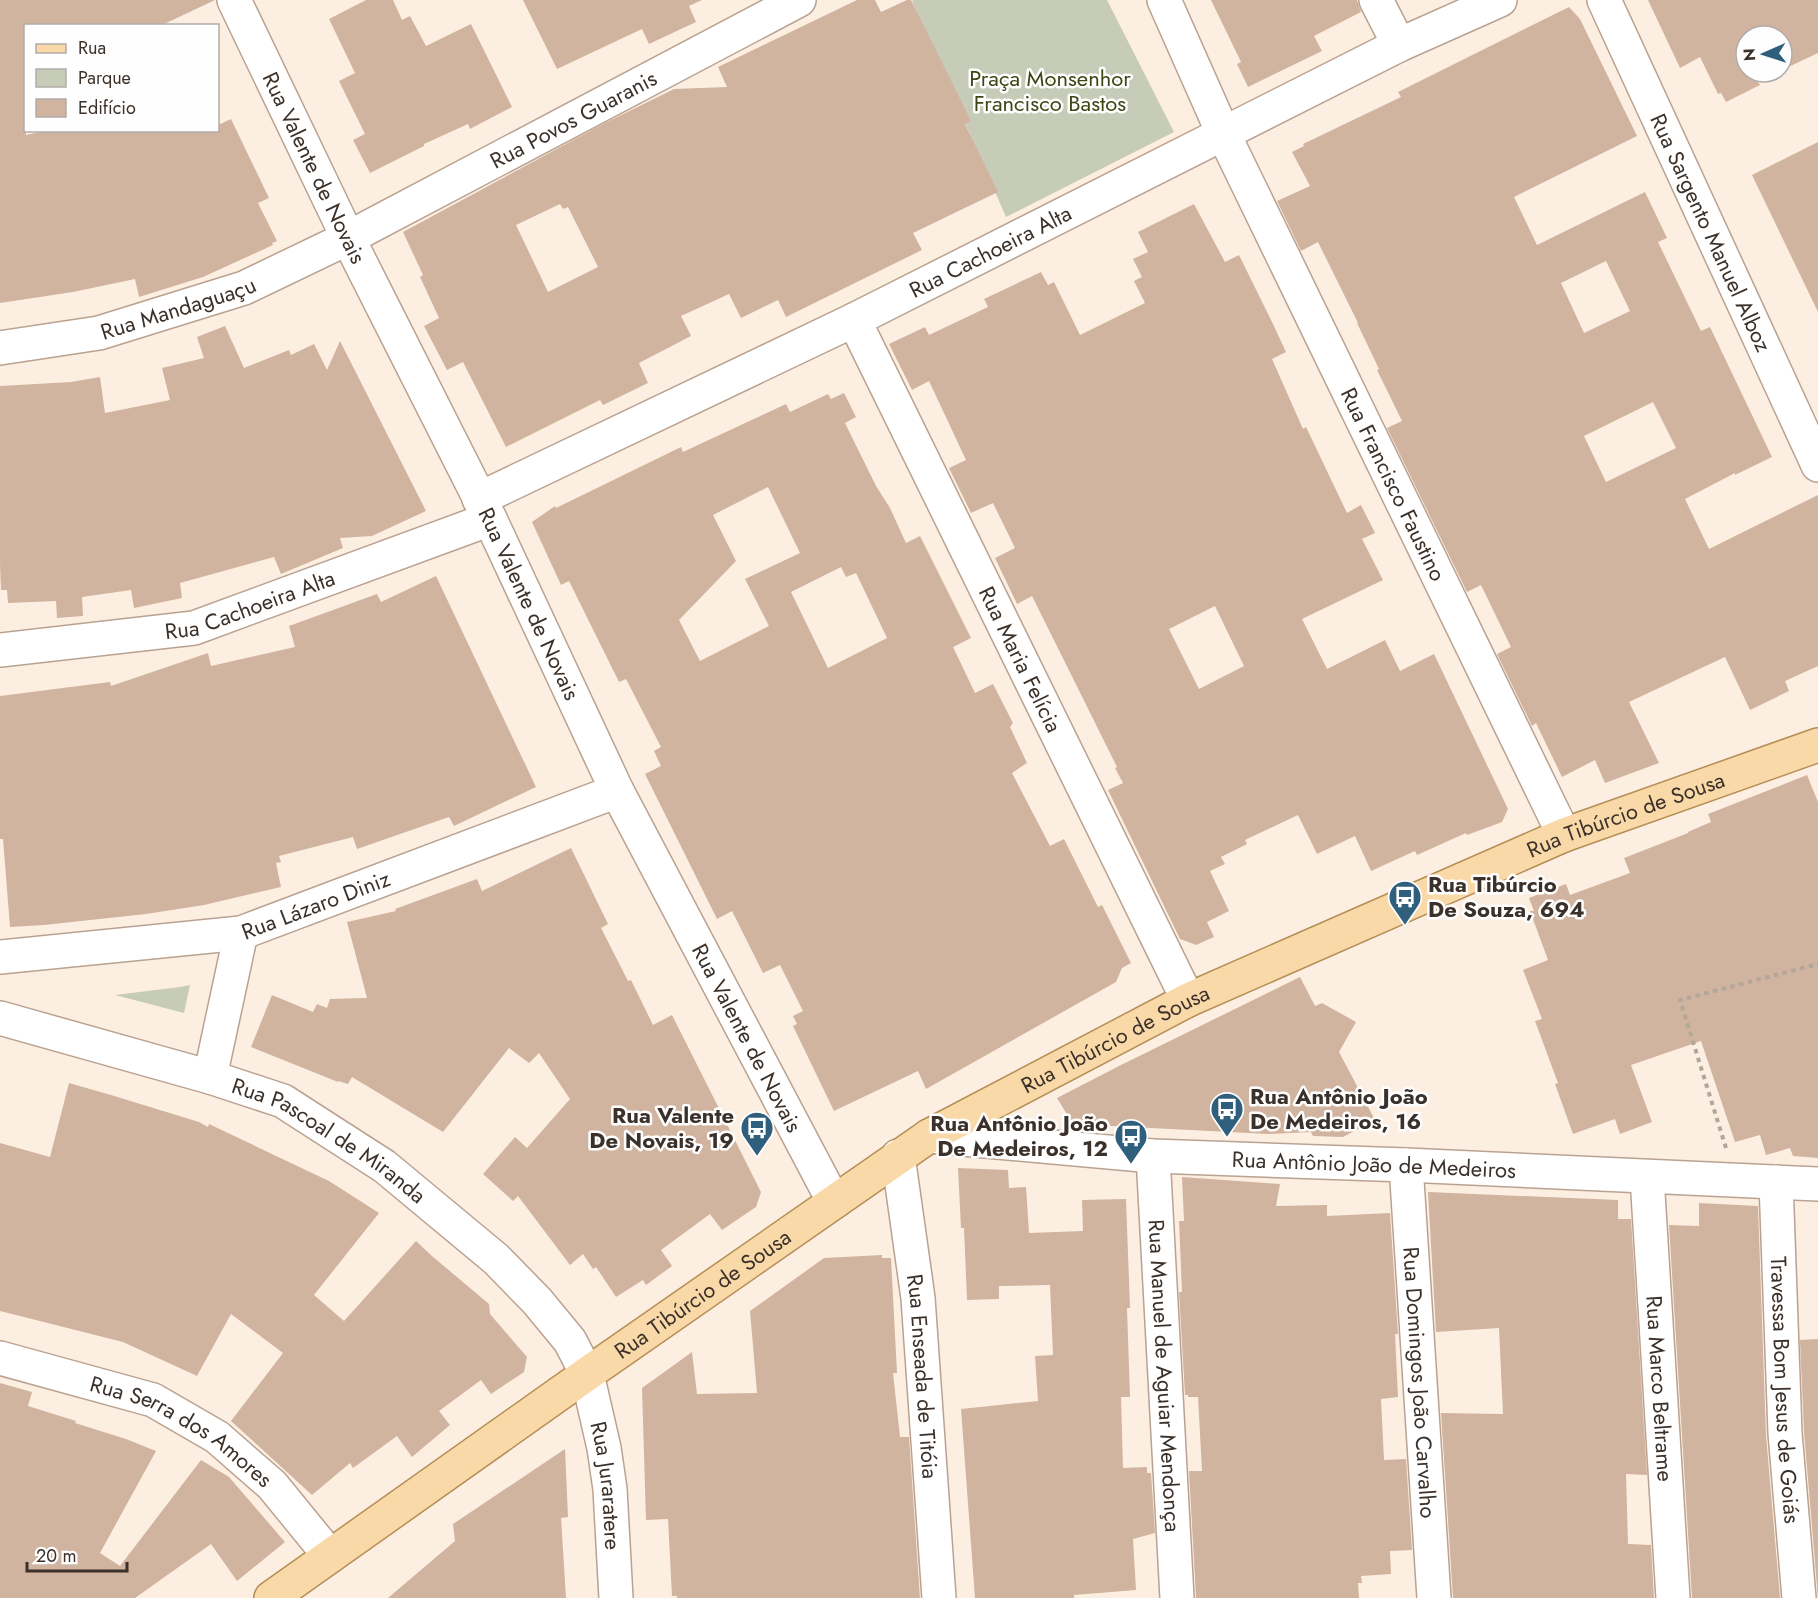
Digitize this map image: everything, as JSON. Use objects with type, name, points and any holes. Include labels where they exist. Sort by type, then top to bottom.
[{"type":"main road","name":"Rua Tibúrcio de Sousa","points":[[271,1598],[586,1374],[929,1136],[1188,1000],[1564,835],[1818,745]]},
{"type":"street","name":"Rua Valente de Novais","points":[[234,0],[348,238],[484,509],[617,791],[834,1202]]},
{"type":"street","name":"Rua Povos Guaranis","points":[[348,238],[799,0]]},
{"type":"street","name":"Rua Francisco Faustino","points":[[1164,0],[1223,133],[1564,835]]},
{"type":"street","points":[[1376,0],[1399,45]]},
{"type":"street","name":"Rua Cachoeira Alta","points":[[0,650],[194,628],[484,509],[1223,133],[1399,45],[1500,0]]},
{"type":"street","name":"Rua Sargento Manuel Alboz","points":[[1604,0],[1818,465]]},
{"type":"street","name":"Rua Mandaguaçu","points":[[0,348],[99,333],[244,288],[348,238]]},
{"type":"street","name":"Rua Maria Felícia","points":[[854,320],[1188,1000]]},
{"type":"street","name":"Rua Lázaro Diniz","points":[[0,957],[241,933],[617,791]]},
{"type":"street","points":[[210,1077],[241,933]]},
{"type":"street","name":"Rua Pascoal de Miranda","points":[[0,1018],[210,1077],[283,1101],[384,1166],[496,1260],[529,1293],[570,1341],[586,1374]]},
{"type":"street","name":"Rua Antônio João de Medeiros","points":[[929,1136],[1153,1156],[1818,1184]]},
{"type":"street","name":"Rua Enseada de Titóia","points":[[898,1156],[918,1298],[939,1598]]},
{"type":"street","name":"Rua Manuel de Aguiar Mendonça","points":[[1153,1156],[1177,1598]]},
{"type":"street","name":"Rua Domingos João Carvalho","points":[[1406,1165],[1434,1598]]},
{"type":"street","name":"Rua Marco Beltrame","points":[[1647,1178],[1673,1598]]},
{"type":"street","name":"Travessa Bom Jesus de Goiás","points":[[1776,1182],[1785,1433],[1799,1598]]},
{"type":"street","name":"Rua Serra dos Amores","points":[[0,1358],[153,1400],[217,1437],[272,1485],[330,1556]]},
{"type":"street","name":"Rua Juraratere","points":[[586,1374],[604,1448],[610,1489],[616,1598]]},
{"type":"path","points":[[1736,1180],[1680,1000],[1818,964]]},
{"type":"green space","name":"Praça Monsenhor Francisco Bastos","points":[[1107,0],[1174,132],[1006,217],[912,1]]},
{"type":"green space","points":[[190,985],[184,1013],[115,995],[180,987]]},
{"type":"building","points":[[0,0],[215,0],[164,24],[24,24],[24,132],[26,135],[40,132],[219,132],[219,125],[231,119],[269,198],[258,203],[277,241],[272,243],[273,245],[203,277],[139,297],[135,279],[73,292],[0,303]]},
{"type":"building","points":[[366,0],[393,0],[402,20],[410,16],[426,46],[471,24],[512,107],[470,129],[468,124],[424,144],[370,173],[353,140],[365,134],[339,81],[355,73],[329,19]]},
{"type":"building","points":[[523,0],[702,0],[689,6],[696,22],[649,44],[642,29],[557,69]]},
{"type":"building","points":[[857,0],[875,0],[881,12],[911,0],[971,121],[965,124],[998,192],[913,233],[922,250],[786,317],[778,300],[741,318],[729,294],[681,316],[691,336],[639,363],[648,383],[603,405],[600,400],[506,447],[463,362],[447,370],[424,326],[439,318],[420,277],[423,275],[403,232],[603,124],[674,89],[727,87],[718,67]],"holes":[[[560,204],[563,209],[568,207],[598,267],[548,292],[516,225]]]},
{"type":"building","points":[[1211,0],[1357,0],[1361,12],[1314,36],[1322,51],[1248,87],[1237,64],[1241,62]]},
{"type":"building","points":[[1648,0],[1818,0],[1818,53],[1794,64],[1794,24],[1734,24],[1734,84],[1760,85],[1726,102],[1721,93],[1718,94],[1700,57],[1680,68]]},
{"type":"building","points":[[1569,7],[1580,19],[1637,136],[1514,197],[1537,245],[1645,192],[1667,238],[1658,242],[1701,331],[1710,327],[1772,457],[1685,499],[1709,549],[1818,495],[1818,666],[1785,681],[1789,691],[1750,710],[1725,657],[1629,702],[1659,763],[1605,783],[1595,760],[1562,777],[1536,723],[1532,726],[1497,654],[1511,647],[1481,585],[1467,592],[1387,428],[1402,421],[1377,370],[1379,369],[1358,323],[1318,242],[1301,251],[1277,201],[1310,186],[1292,152],[1304,146],[1303,144],[1401,97],[1398,92]],"holes":[[[1606,261],[1630,311],[1584,333],[1561,283]],[[1653,402],[1676,448],[1606,482],[1584,436]]]},
{"type":"building","points":[[1818,142],[1818,312],[1752,175]]},
{"type":"building","points":[[1194,204],[1225,262],[1239,255],[1286,352],[1272,359],[1303,429],[1306,427],[1347,513],[1361,505],[1375,533],[1362,539],[1383,580],[1302,619],[1327,669],[1385,640],[1400,671],[1434,654],[1508,809],[1502,822],[1467,835],[1466,833],[1417,855],[1415,851],[1371,871],[1355,836],[1317,854],[1298,815],[1245,840],[1247,844],[1221,857],[1225,864],[1210,871],[1229,911],[1207,922],[1214,937],[1196,945],[1180,939],[1108,790],[1123,783],[1115,768],[1117,767],[1032,596],[1017,604],[995,558],[1015,548],[993,503],[971,513],[949,468],[966,460],[929,381],[912,390],[889,344],[925,327],[929,335],[988,307],[984,299],[1041,272],[1048,285],[1054,282],[1080,335],[1145,303],[1134,281],[1142,277],[1133,259],[1148,252],[1138,232]],"holes":[[[1215,606],[1244,666],[1199,689],[1169,629]]]},
{"type":"building","points":[[225,326],[244,368],[289,350],[291,355],[314,344],[327,370],[340,341],[426,511],[372,536],[340,538],[343,548],[281,574],[274,557],[180,583],[182,598],[134,608],[131,590],[82,597],[83,616],[57,618],[56,601],[8,603],[7,590],[1,590],[0,563],[0,386],[71,382],[100,377],[105,413],[170,400],[162,368],[204,358],[197,337]]},
{"type":"building","points":[[844,393],[856,417],[845,423],[876,486],[890,508],[906,543],[920,536],[971,638],[953,647],[975,693],[993,684],[1013,723],[1010,727],[1027,763],[1012,773],[1050,846],[1064,839],[1098,907],[1102,905],[1131,963],[1122,968],[1116,982],[926,1089],[918,1071],[834,1111],[793,1026],[797,1024],[793,1016],[803,1011],[780,965],[763,973],[732,911],[717,919],[645,774],[661,766],[654,751],[661,747],[626,679],[619,682],[569,581],[561,585],[532,522],[555,506],[556,508],[681,447],[683,452],[786,404],[790,412],[828,394],[831,399]],"holes":[[[768,487],[800,553],[745,579],[769,626],[700,661],[679,620],[736,561],[713,515]],[[841,567],[846,577],[856,573],[887,638],[828,668],[791,592]]]},
{"type":"building","points":[[436,576],[536,787],[454,826],[449,817],[357,849],[353,837],[279,856],[281,862],[276,863],[281,887],[204,905],[146,914],[10,927],[3,839],[0,839],[0,696],[110,682],[111,686],[208,653],[211,666],[295,647],[289,626],[377,594],[381,602]]},
{"type":"building","points":[[1807,775],[1818,802],[1818,1158],[1793,1156],[1790,1148],[1766,1155],[1760,1135],[1735,1142],[1701,1041],[1631,1065],[1652,1122],[1620,1134],[1615,1119],[1573,1134],[1555,1084],[1558,1083],[1535,1021],[1542,1019],[1523,970],[1548,960],[1530,911],[1534,911],[1529,898],[1566,884],[1570,895],[1630,873],[1624,858],[1711,822],[1708,814]]},
{"type":"building","points":[[571,848],[608,924],[601,928],[628,981],[631,980],[653,1025],[672,1015],[761,1192],[756,1207],[722,1230],[710,1214],[661,1250],[672,1266],[646,1285],[643,1280],[616,1297],[596,1267],[593,1269],[583,1254],[570,1265],[518,1196],[513,1201],[483,1174],[515,1137],[527,1148],[570,1099],[539,1053],[529,1063],[509,1048],[443,1132],[352,1077],[348,1084],[338,1082],[251,1047],[272,995],[313,1012],[317,1004],[327,1008],[330,999],[367,998],[347,922],[396,911],[395,909],[477,879],[482,891]]},
{"type":"building","points":[[1300,977],[1315,1006],[1322,1003],[1356,1022],[1339,1052],[1375,1120],[1343,1137],[1313,1136],[1311,1132],[1268,1134],[1073,1124],[1057,1098],[1121,1065]]},
{"type":"building","points":[[69,1083],[199,1122],[208,1127],[209,1124],[329,1181],[379,1213],[314,1295],[344,1321],[416,1241],[489,1304],[490,1314],[527,1357],[524,1372],[491,1394],[481,1380],[439,1411],[450,1425],[412,1457],[397,1436],[353,1468],[350,1463],[312,1495],[231,1421],[283,1353],[231,1314],[197,1376],[123,1342],[0,1311],[0,1143],[50,1157]]},
{"type":"building","points":[[958,1168],[1008,1170],[1009,1188],[1026,1187],[1029,1233],[1083,1231],[1082,1200],[1126,1199],[1130,1397],[1121,1397],[1123,1468],[1147,1467],[1147,1473],[1151,1473],[1155,1533],[1133,1539],[1136,1590],[1074,1595],[1074,1598],[975,1598],[961,1409],[1038,1401],[1035,1356],[1053,1355],[1050,1285],[999,1286],[999,1299],[967,1300],[964,1228],[961,1228]]},
{"type":"building","points":[[1182,1177],[1280,1184],[1276,1206],[1327,1205],[1327,1216],[1390,1213],[1398,1334],[1395,1334],[1398,1397],[1381,1399],[1384,1460],[1406,1459],[1412,1550],[1390,1551],[1391,1574],[1361,1576],[1362,1583],[1358,1583],[1359,1598],[1196,1598],[1189,1471],[1202,1471],[1198,1397],[1185,1395],[1179,1292],[1182,1292],[1179,1221],[1184,1221]]},
{"type":"building","points":[[1428,1192],[1618,1200],[1618,1219],[1631,1219],[1647,1475],[1626,1474],[1628,1544],[1651,1545],[1654,1598],[1453,1598],[1441,1413],[1503,1414],[1499,1328],[1436,1332]]},
{"type":"building","points":[[1699,1203],[1758,1206],[1766,1435],[1780,1598],[1692,1598],[1669,1225],[1699,1226]]},
{"type":"building","points":[[882,1255],[882,1258],[891,1258],[897,1373],[893,1373],[900,1437],[909,1437],[920,1598],[677,1598],[677,1596],[672,1596],[668,1519],[646,1520],[642,1388],[692,1352],[697,1394],[757,1393],[750,1311],[824,1258]]},
{"type":"building","points":[[1818,1339],[1818,1598],[1804,1432],[1800,1340]]},
{"type":"building","points":[[0,1383],[32,1392],[28,1406],[156,1451],[100,1553],[120,1566],[201,1460],[229,1477],[285,1542],[237,1581],[211,1544],[135,1598],[0,1598]]},
{"type":"building","points":[[565,1449],[568,1517],[561,1518],[566,1598],[388,1598],[455,1541],[453,1524]]},
{"type":"place","name":"Rua Tibúrcio De Souza, 694","points":[[1405,926]]},
{"type":"place","name":"Rua Antônio João De Medeiros, 16","points":[[1227,1138]]},
{"type":"place","name":"Rua Valente De Novais, 19","points":[[757,1157]]},
{"type":"place","name":"Rua Antônio João De Medeiros, 12","points":[[1131,1165]]}]
